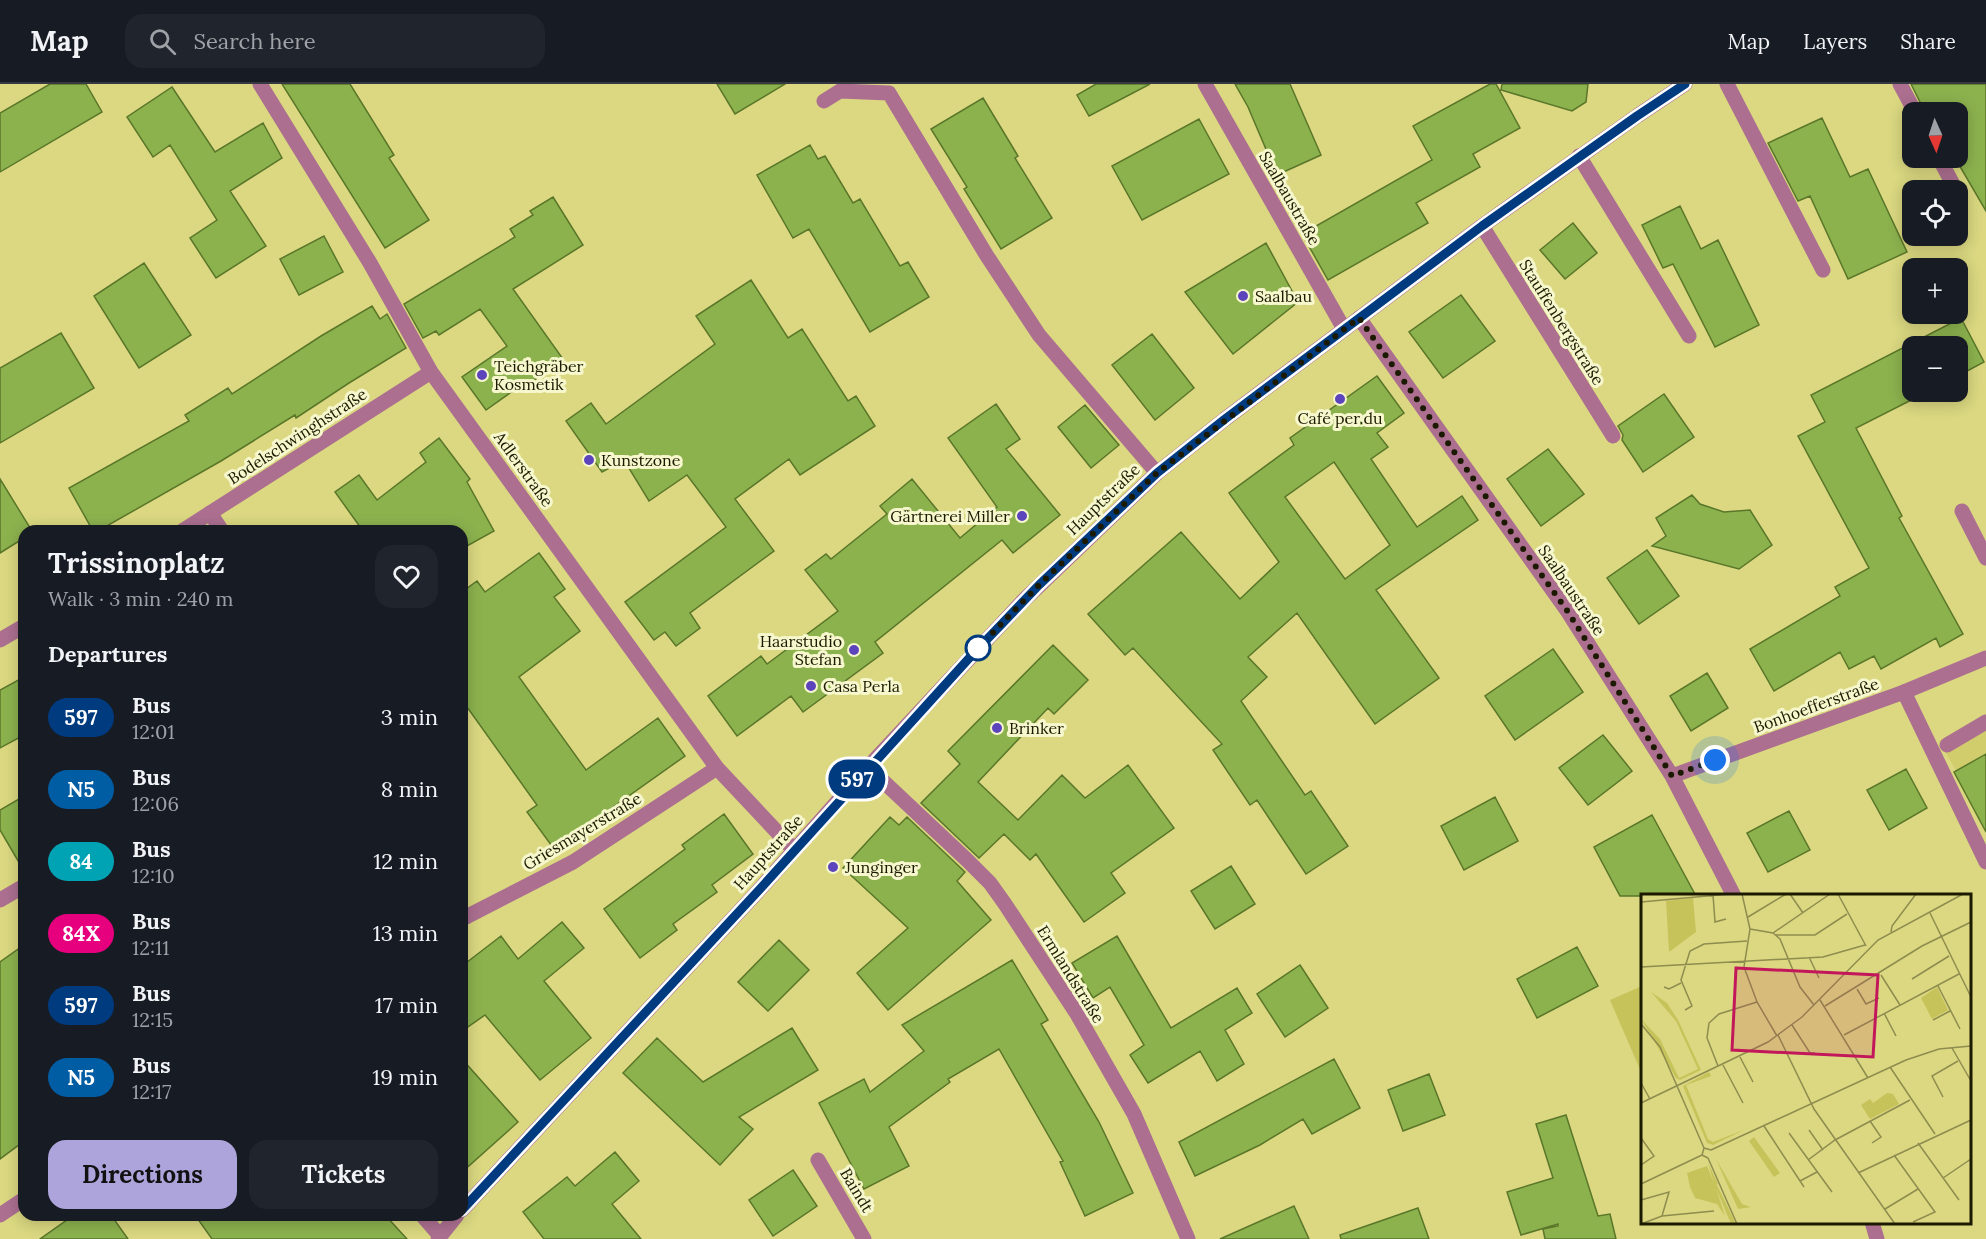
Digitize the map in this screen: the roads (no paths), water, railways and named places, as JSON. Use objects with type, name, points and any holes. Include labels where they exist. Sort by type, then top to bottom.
[{"type":"street","name":"Adlerstraße","points":[[260,84],[370,263],[431,372],[717,768],[794,850]]},
{"type":"street","name":"Saalbaustraße","points":[[1205,84],[1344,329]]},
{"type":"street","points":[[1359,318],[1579,156],[1685,84]]},
{"type":"street","points":[[1727,84],[1823,270]]},
{"type":"street","points":[[1900,84],[1910,102]]},
{"type":"street","name":"Hauptstraße","points":[[824,101],[840,91],[889,93],[987,256],[1038,335],[1157,473]]},
{"type":"street","points":[[1579,156],[1689,336]]},
{"type":"street","name":"Stauffenbergstraße","points":[[1482,226],[1613,436]]},
{"type":"street","name":"Saalbaustraße","points":[[1359,318],[1568,612],[1672,776],[1733,894]]},
{"type":"street","name":"Hauptstraße","points":[[468,1203],[1022,602],[1157,473],[1359,318]]},
{"type":"street","name":"Bodelschwinghstraße","points":[[191,525],[431,372]]},
{"type":"street","points":[[1962,511],[1986,558]]},
{"type":"street","points":[[210,513],[218,525]]},
{"type":"street","points":[[0,640],[18,630]]},
{"type":"street","name":"Bonhoefferstraße","points":[[1672,776],[1904,692],[1986,658]]},
{"type":"street","name":"Bonhoefferstraße","points":[[1904,692],[1986,862]]},
{"type":"street","points":[[1953,739],[1986,722]]},
{"type":"street","name":"Griesmayerstraße","points":[[468,916],[573,862],[717,768]]},
{"type":"street","name":"Ermlandstraße","points":[[868,768],[967,860],[1005,904],[1077,1014],[1134,1114],[1188,1239]]},
{"type":"street","points":[[0,900],[18,890]]},
{"type":"street","name":"Baindt","points":[[818,1160],[864,1239]]},
{"type":"street","points":[[0,1215],[18,1203]]},
{"type":"street","points":[[427,1221],[439,1238],[452,1221]]},
{"type":"street","points":[[1873,1224],[1877,1239]]},
{"type":"place","name":"Saalbau","points":[[1243,296]]},
{"type":"place","name":"Teichgräber Kosmetik","points":[[482,375]]},
{"type":"place","name":"Café per.du","points":[[1340,399]]},
{"type":"place","name":"Kunstzone","points":[[589,460]]},
{"type":"place","name":"Gärtnerei Miller","points":[[1022,516]]},
{"type":"place","name":"Haarstudio Stefan","points":[[854,650]]},
{"type":"place","name":"Casa Perla","points":[[811,686]]},
{"type":"place","name":"Brinker","points":[[997,728]]},
{"type":"place","name":"Junginger","points":[[833,867]]}]
